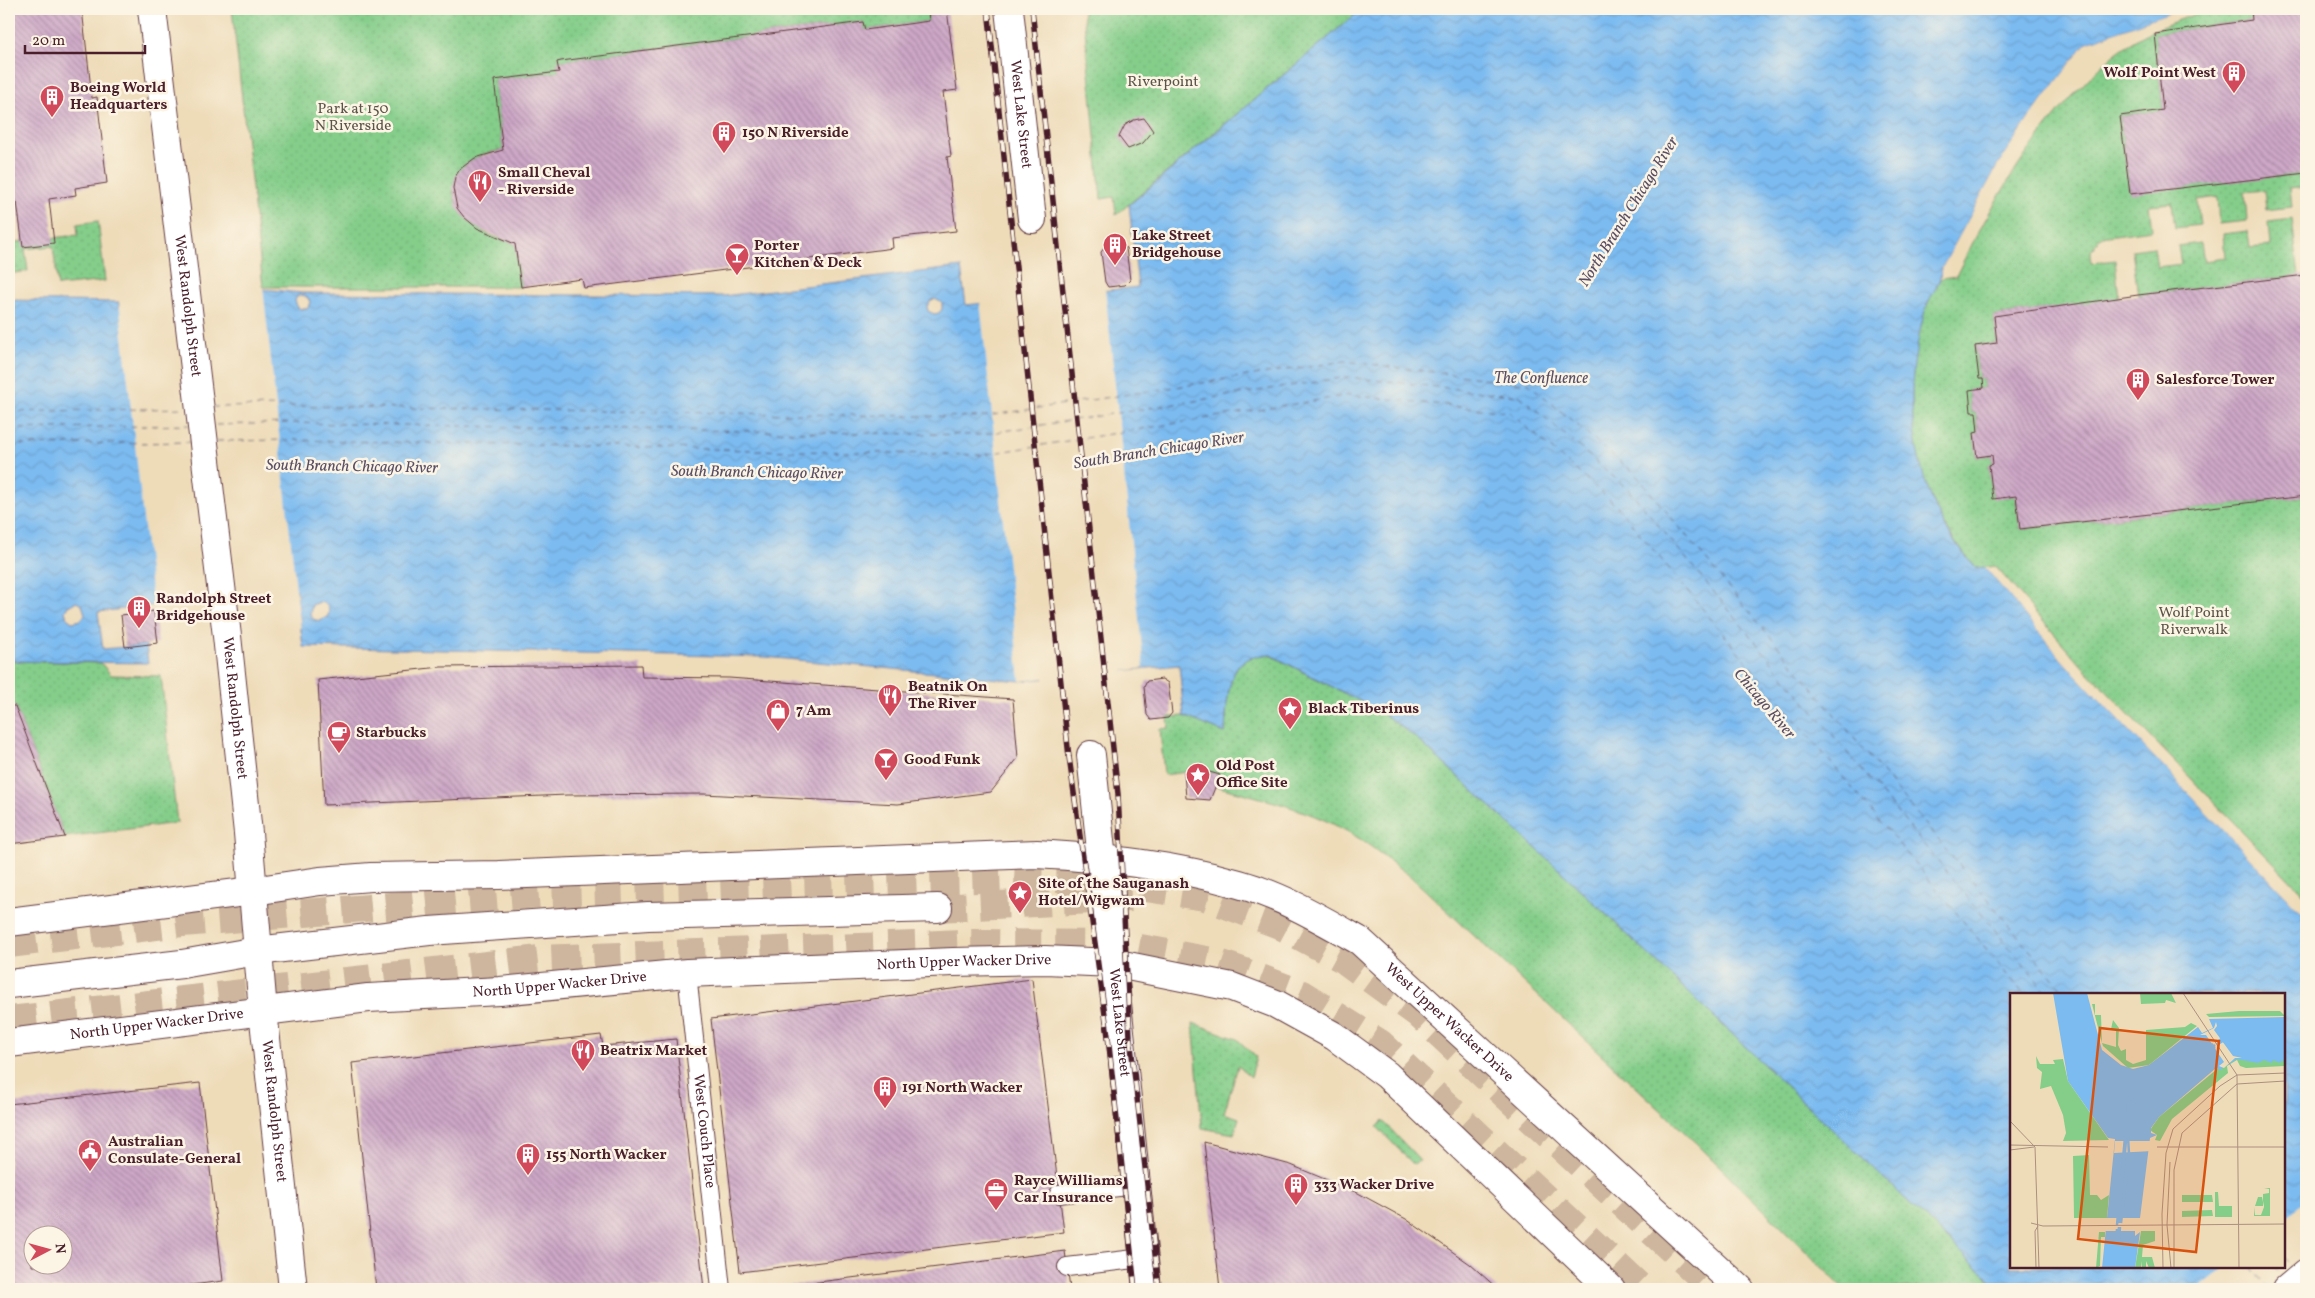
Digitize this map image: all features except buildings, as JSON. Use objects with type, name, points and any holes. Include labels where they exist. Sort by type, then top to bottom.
[{"type":"main road","name":"West Randolph Street","points":[[152,9],[227,636],[253,891],[263,1011],[293,1289]]},
{"type":"main road","name":"West Lake Street","points":[[1010,9],[1032,220]]},
{"type":"main road","name":"West Lake Street","points":[[1090,755],[1147,1289]]},
{"type":"main road","points":[[9,922],[371,876],[499,875],[1037,854],[1101,858]]},
{"type":"main road","name":"West Upper Wacker Drive","points":[[1101,858],[1168,868],[1240,884],[1301,908],[1360,940],[1740,1289]]},
{"type":"main road","points":[[9,984],[182,964],[257,951],[429,931],[648,916],[938,908]]},
{"type":"main road","name":"North Upper Wacker Drive","points":[[9,1043],[368,998],[500,991],[687,973],[1045,960],[1113,964]]},
{"type":"main road","points":[[1113,964],[1232,987],[1276,1004],[1334,1036],[1386,1075],[1612,1289]]},
{"type":"main road","points":[[2287,1289],[2306,1273]]},
{"type":"lane","name":"West Couch Place","points":[[687,973],[721,1289]]},
{"type":"lane","points":[[1059,1194],[1136,1185]]},
{"type":"lane","points":[[1067,1267],[1143,1258]]},
{"type":"green space","name":"Park at 150 N Riverside","points":[[232,9],[928,9],[929,21],[865,30],[863,22],[561,61],[557,63],[559,72],[494,80],[503,150],[481,155],[464,166],[454,183],[454,193],[460,211],[476,227],[490,235],[515,244],[521,287],[263,287]]},
{"type":"green space","name":"Riverpoint","points":[[1083,9],[1362,9],[1116,215],[1114,197],[1101,199]]},
{"type":"green space","name":"Wolf Point Riverwalk","points":[[2209,9],[2251,9],[2252,20],[2155,34],[2163,110],[2120,116],[2130,193],[2306,173],[2306,187],[2290,189],[2292,207],[2266,210],[2264,190],[2245,192],[2247,221],[2219,224],[2217,197],[2197,200],[2200,225],[2175,228],[2172,203],[2149,205],[2152,230],[2100,237],[2090,253],[2091,263],[2115,260],[2119,299],[1994,316],[1997,343],[1975,346],[1979,379],[1983,379],[1984,388],[1969,390],[1971,412],[1976,412],[1978,432],[1974,434],[1977,457],[1992,455],[1993,464],[1989,465],[1993,498],[2016,496],[2020,529],[2306,496],[2306,897],[2083,667],[1995,566],[1975,569],[1938,513],[1925,482],[1914,432],[1912,379],[1920,328],[1928,302],[1941,278],[1956,276],[2010,178],[2042,132],[2079,89],[2117,52],[2154,30]]},
{"type":"green space","points":[[2292,219],[2299,276],[2138,295],[2132,250],[2154,247],[2157,267],[2181,264],[2178,246],[2201,243],[2204,261],[2225,258],[2223,234],[2248,231],[2250,248],[2270,246],[2268,222]]},
{"type":"green space","points":[[98,221],[105,281],[58,286],[53,246],[25,249],[28,271],[9,274],[9,243],[78,235],[77,224]]},
{"type":"green space","points":[[1268,654],[1381,712],[1415,737],[1565,875],[2000,1289],[1844,1289],[1696,1143],[1410,876],[1379,852],[1343,829],[1308,813],[1215,786],[1220,775],[1202,770],[1164,775],[1160,729],[1169,728],[1168,717],[1184,716],[1225,733],[1228,697],[1235,670],[1246,660]]},
{"type":"green space","points":[[9,661],[101,663],[111,675],[161,676],[177,823],[65,837],[15,706],[9,706]]},
{"type":"green space","points":[[1193,1023],[1237,1039],[1256,1057],[1251,1077],[1238,1066],[1224,1113],[1239,1118],[1234,1134],[1202,1128]]},
{"type":"green space","points":[[1383,1121],[1420,1160],[1414,1165],[1377,1127]]},
{"type":"water","points":[[1362,9],[2179,9],[2086,43],[2030,117],[1997,167],[1941,270],[1938,284],[1924,314],[1914,365],[1912,389],[1915,438],[1920,462],[1935,507],[1949,533],[1975,568],[1985,567],[2064,662],[2306,917],[2306,1289],[2000,1289],[1565,875],[1415,737],[1381,712],[1269,654],[1246,660],[1235,671],[1228,697],[1225,733],[1184,716],[1179,665],[1020,681],[765,657],[303,647],[296,589],[98,612],[103,649],[146,645],[148,663],[9,661],[9,300],[119,302],[119,306],[263,289],[302,293],[723,296],[961,267],[966,305],[1138,287],[1129,205]],"holes":[[[303,295],[310,302],[308,308],[300,309],[295,300],[298,296]],[[935,299],[942,303],[942,309],[939,313],[934,314],[928,311],[927,306],[931,300]],[[76,602],[82,605],[85,614],[81,620],[72,622],[67,618],[65,611],[68,606]],[[320,602],[326,604],[329,610],[328,616],[320,621],[313,619],[310,614],[312,605]]]},
{"type":"pier","points":[[2181,9],[2180,11],[2088,45],[2032,119],[2000,168],[1943,270],[1943,278],[1941,278],[1941,270],[1997,167],[2030,117],[2086,43]]},
{"type":"pier","points":[[263,287],[301,628],[298,628],[294,591],[153,608],[119,300],[122,303]]},
{"type":"pier","points":[[1105,288],[1144,668],[1122,671],[1122,673],[1045,681],[1044,678],[1020,681],[980,301]]},
{"type":"pier","points":[[1985,567],[1988,567],[2066,660],[2306,914],[2306,917],[2064,662]]},
{"type":"pier","points":[[2306,1200],[2306,1289],[2198,1289],[2225,1268],[2285,1268],[2285,1218]]},
{"type":"ferry route","points":[[212,407],[286,406],[980,417],[1345,361],[1529,384],[1637,476],[2065,993]]},
{"type":"ferry route","points":[[216,425],[288,423],[978,435],[1347,377],[1520,396],[1630,491],[2047,993]]},
{"type":"ferry route","points":[[217,441],[295,440],[981,455],[1350,395],[1509,412],[1616,505],[2023,993]]},
{"type":"ferry route","points":[[9,412],[185,408]]},
{"type":"ferry route","points":[[9,429],[189,425]]},
{"type":"ferry route","points":[[9,445],[191,442]]},
{"type":"ferry route","points":[[2285,1259],[2291,1267]]},
{"type":"ferry route","points":[[2252,1268],[2270,1289]]},
{"type":"ferry route","points":[[2274,1268],[2282,1277]]},
{"type":"tunnel","points":[[9,944],[182,923],[539,894],[1013,878],[1096,880],[1205,897],[1279,925],[1344,960],[1418,1014],[1714,1289]]},
{"type":"tunnel","points":[[938,908],[1131,898]]},
{"type":"tunnel","points":[[9,1020],[538,959],[966,943],[1118,944],[1217,962],[1242,971],[1302,994],[1380,1043],[1642,1289]]},
{"type":"railway","points":[[988,9],[1069,757],[1108,1036],[1135,1289]]},
{"type":"railway","points":[[1032,9],[1118,794],[1130,1037],[1159,1289]]},
{"type":"place","name":"Wolf Point West","points":[[2234,94]]},
{"type":"place","name":"Boeing World Headquarters","points":[[52,118]]},
{"type":"place","name":"150 N Riverside","points":[[724,154]]},
{"type":"place","name":"Small Cheval - Riverside","points":[[480,203]]},
{"type":"place","name":"Lake Street Bridgehouse","points":[[1115,266]]},
{"type":"place","name":"Porter Kitchen & Deck","points":[[737,276]]},
{"type":"place","name":"Salesforce Tower","points":[[2138,401]]},
{"type":"place","name":"Randolph Street Bridgehouse","points":[[139,629]]},
{"type":"place","name":"Beatnik On The River","points":[[890,717]]},
{"type":"place","name":"Black Tiberinus","points":[[1290,730]]},
{"type":"place","name":"7 Am","points":[[778,732]]},
{"type":"place","name":"Starbucks","points":[[339,754]]},
{"type":"place","name":"Good Funk","points":[[886,781]]},
{"type":"place","name":"Old Post Office Site","points":[[1198,796]]},
{"type":"place","name":"Site of the Sauganash Hotel/Wigwam","points":[[1020,914]]},
{"type":"place","name":"Beatrix Market","points":[[583,1072]]},
{"type":"place","name":"191 North Wacker","points":[[885,1109]]},
{"type":"place","name":"Australian Consulate-General","points":[[90,1172]]},
{"type":"place","name":"155 North Wacker","points":[[528,1176]]},
{"type":"place","name":"333 Wacker Drive","points":[[1296,1206]]},
{"type":"place","name":"Rayce Williams Car Insurance","points":[[996,1211]]},
{"type":"water label","name":"North Branch Chicago River","points":[[1629,212]]},
{"type":"water label","name":"The Confluence","points":[[1541,379]]},
{"type":"water label","name":"South Branch Chicago River","points":[[1159,451]]},
{"type":"water label","name":"South Branch Chicago River","points":[[352,467]]},
{"type":"water label","name":"South Branch Chicago River","points":[[757,473]]},
{"type":"water label","name":"Chicago River","points":[[1764,704]]}]
